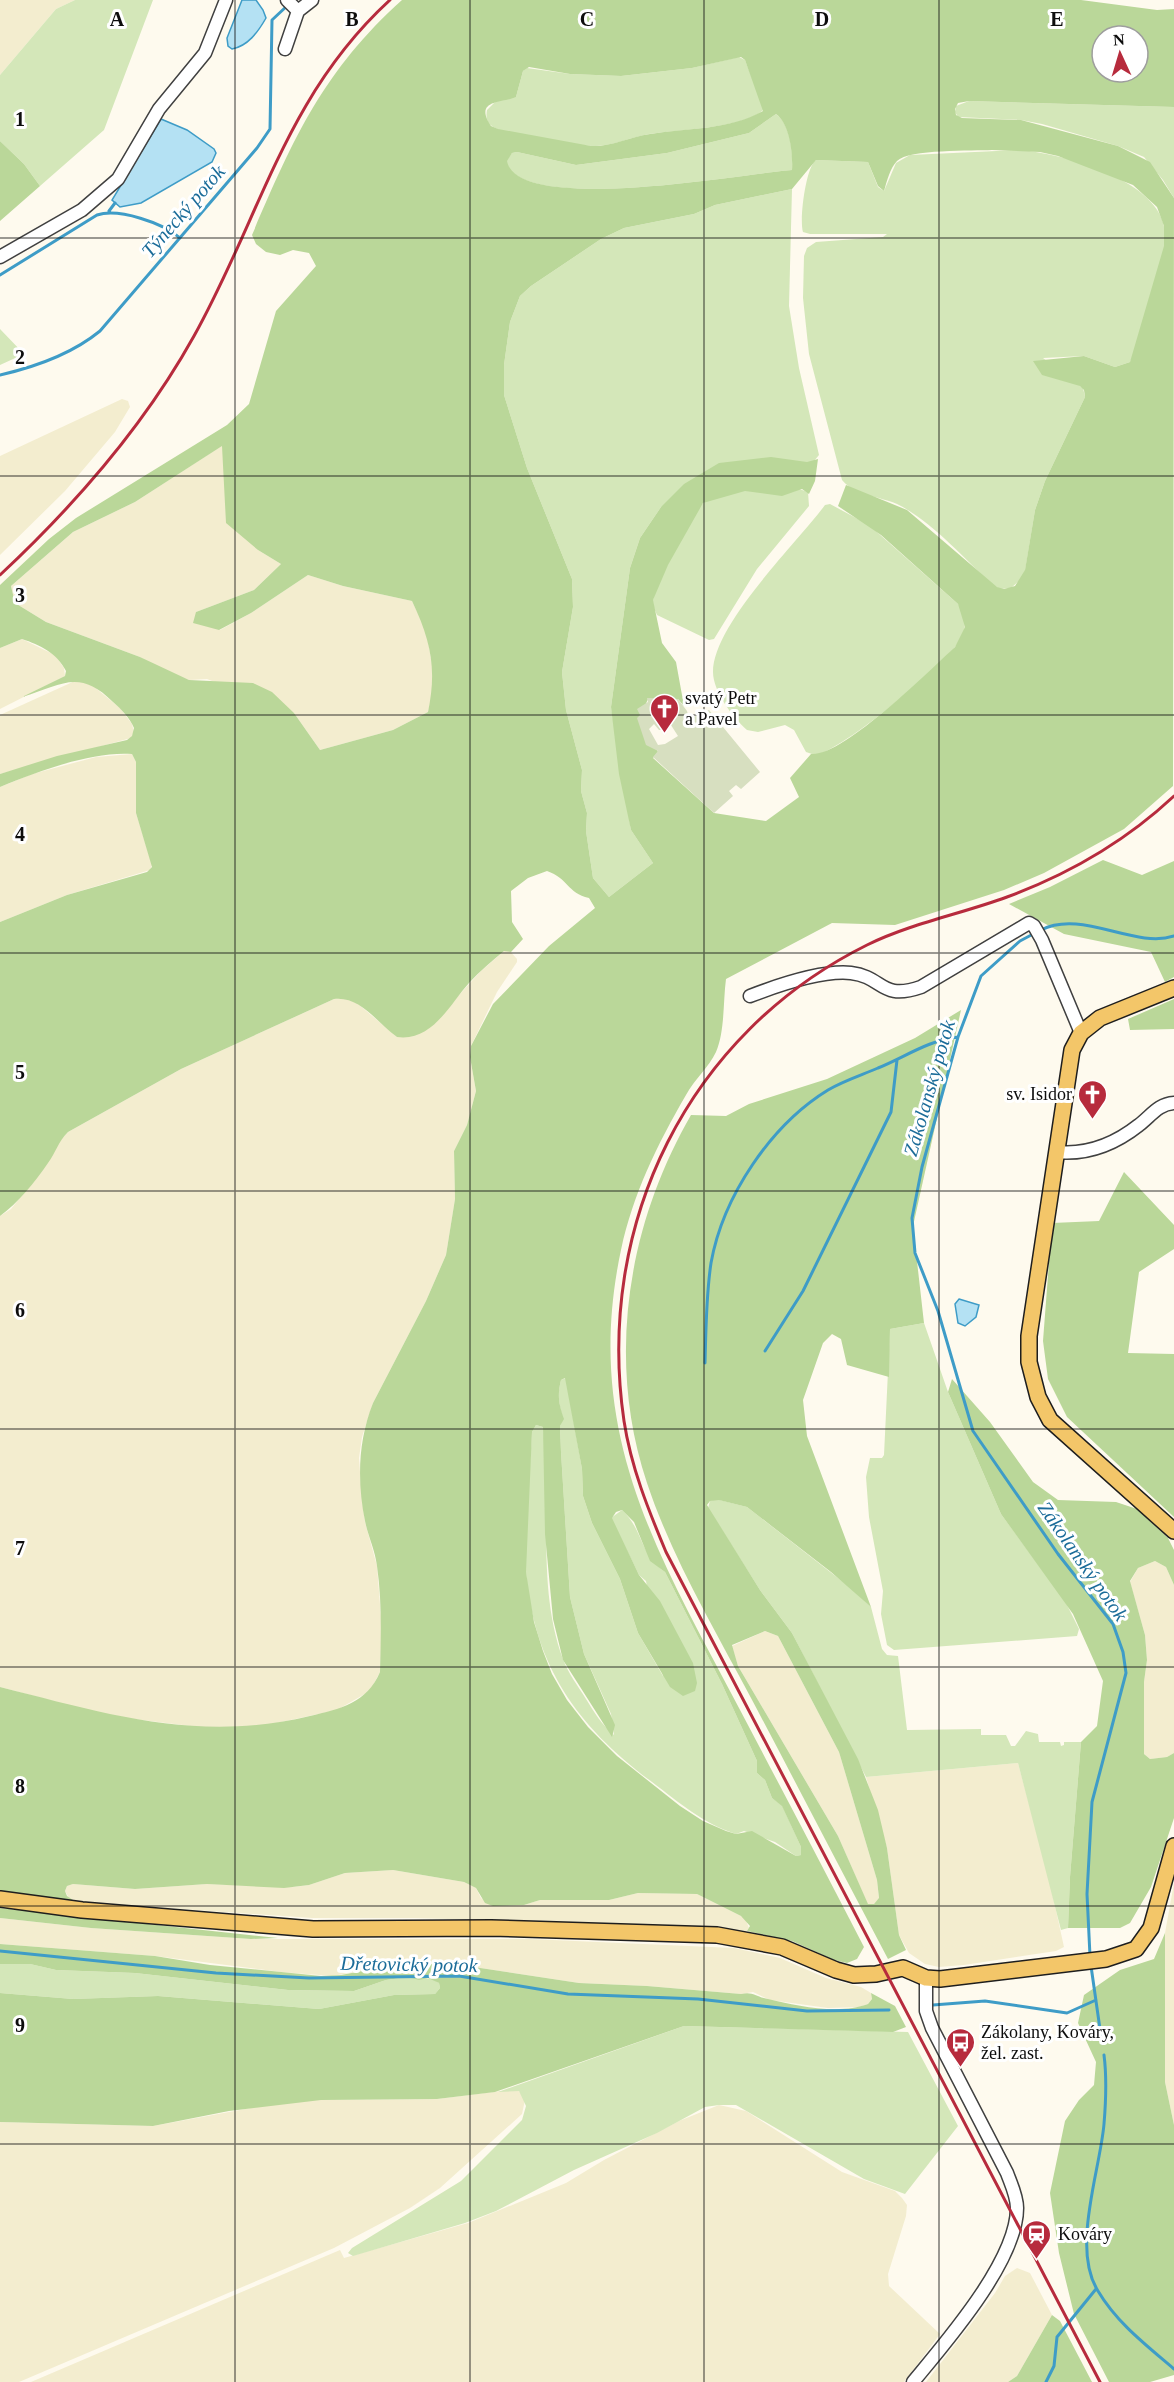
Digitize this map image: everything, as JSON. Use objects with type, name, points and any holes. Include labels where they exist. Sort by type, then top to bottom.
[{"type":"main road","points":[[1174,988],[1100,1018],[1081,1033],[1069,1063],[1057,1152],[1040,1248],[1029,1336],[1029,1362],[1034,1384],[1045,1412],[1058,1429],[1174,1531]]},
{"type":"main road","points":[[0,1899],[128,1914],[313,1929],[491,1928],[717,1935],[782,1947],[836,1970],[854,1975],[876,1974],[903,1968],[926,1978],[940,1979],[1122,1956],[1136,1949],[1151,1928],[1174,1846]]},
{"type":"street","points":[[0,257],[82,210],[118,179],[159,109],[205,53],[226,0]]},
{"type":"street","points":[[285,49],[293,5],[312,0]]},
{"type":"street","points":[[750,996],[785,982],[845,973],[857,974],[893,992],[904,992],[921,987],[1029,923],[1034,926],[1042,940],[1081,1033]]},
{"type":"street","points":[[1057,1152],[1077,1154],[1096,1149],[1128,1133],[1162,1106],[1174,1103]]},
{"type":"street","points":[[913,2382],[991,2277],[1011,2235],[1017,2209],[1016,2195],[1007,2173],[932,2028],[926,2011],[926,1978]]},
{"type":"shaded area","points":[[0,0],[75,0],[56,9],[0,75]]},
{"type":"shaded area","points":[[122,399],[128,401],[130,407],[115,432],[65,491],[0,555],[0,456]]},
{"type":"shaded area","points":[[223,445],[258,550],[281,564],[254,590],[196,612],[220,630],[251,613],[308,575],[343,586],[412,601],[426,630],[435,681],[428,712],[393,730],[320,750],[294,713],[207,679],[189,680],[169,673],[140,657],[46,622],[15,603],[11,586],[73,532],[135,502]]},
{"type":"shaded area","points":[[22,639],[55,655],[64,668],[65,676],[0,709],[0,648]]},
{"type":"shaded area","points":[[77,680],[87,681],[120,708],[132,724],[134,732],[131,738],[0,774],[0,715]]},
{"type":"shaded area","points":[[132,754],[136,762],[136,813],[152,865],[150,870],[67,895],[0,922],[0,787],[32,774],[96,757]]},
{"type":"shaded area","points":[[509,950],[517,962],[497,992],[471,1046],[470,1057],[476,1091],[467,1125],[454,1151],[455,1199],[446,1255],[426,1301],[373,1403],[362,1437],[359,1458],[362,1499],[365,1522],[377,1566],[382,1630],[380,1672],[370,1691],[337,1710],[263,1726],[215,1729],[109,1716],[0,1687],[0,1216],[11,1209],[46,1165],[58,1143],[68,1132],[181,1069],[334,999],[343,998],[357,1003],[397,1037],[417,1034],[428,1029],[480,972],[504,951]]},
{"type":"shaded area","points":[[1155,1561],[1166,1567],[1174,1585],[1174,1753],[1167,1757],[1150,1759],[1144,1754],[1144,1682],[1147,1660],[1145,1635],[1130,1582],[1138,1568]]},
{"type":"shaded area","points":[[765,1631],[778,1636],[839,1752],[877,1880],[879,1899],[874,1904],[868,1905],[838,1836],[738,1666],[732,1646]]},
{"type":"shaded area","points":[[1018,1763],[1048,1874],[1064,1947],[1056,1951],[964,1965],[939,1967],[925,1964],[909,1953],[899,1935],[887,1848],[866,1777]]},
{"type":"shaded area","points":[[393,1870],[464,1882],[476,1888],[481,1898],[493,1906],[524,1905],[540,1900],[609,1900],[638,1893],[697,1894],[745,1918],[749,1928],[747,1931],[685,1926],[414,1918],[312,1918],[80,1902],[69,1898],[65,1891],[67,1886],[73,1884],[135,1889],[207,1884],[293,1887],[309,1885],[345,1873]]},
{"type":"shaded area","points":[[1174,1883],[1174,2125],[1165,2082],[1163,2000],[1165,1933]]},
{"type":"shaded area","points":[[0,1918],[91,1928],[251,1939],[530,1939],[734,1948],[780,1958],[826,1978],[861,1987],[871,1993],[872,1999],[868,2004],[859,2007],[828,2008],[770,2000],[753,1992],[741,1994],[579,1983],[454,1964],[399,1964],[332,1976],[281,1972],[155,1956],[0,1944]]},
{"type":"shaded area","points":[[509,2090],[519,2091],[525,2100],[522,2114],[440,2188],[410,2208],[334,2248],[19,2382],[0,2382],[0,2122],[153,2126],[294,2100],[437,2099]]},
{"type":"shaded area","points":[[719,2105],[746,2111],[842,2172],[895,2191],[907,2205],[906,2216],[888,2274],[889,2286],[940,2334],[904,2382],[31,2382],[340,2250],[344,2258],[468,2223],[566,2183],[604,2160],[679,2121]]},
{"type":"shaded area","points":[[1017,2268],[1030,2273],[1052,2315],[1017,2376],[1008,2382],[926,2382],[995,2293],[1005,2276]]},
{"type":"green space","points":[[75,0],[153,0],[104,130],[40,186],[24,164],[0,141],[0,75],[56,9]]},
{"type":"green space","points":[[402,0],[1081,0],[1157,10],[1174,9],[1174,107],[969,101],[958,103],[955,109],[956,115],[962,118],[1021,120],[1118,146],[1150,162],[1174,198],[1173,786],[1124,829],[1044,873],[1004,890],[895,925],[832,923],[726,979],[722,1025],[716,1052],[689,1089],[656,1151],[632,1209],[621,1250],[612,1316],[612,1377],[620,1435],[635,1490],[656,1544],[681,1597],[864,1947],[857,1959],[847,1963],[834,1960],[792,1941],[747,1931],[750,1926],[741,1916],[697,1894],[638,1893],[609,1900],[540,1900],[524,1905],[493,1906],[485,1903],[476,1888],[464,1882],[393,1870],[345,1873],[309,1885],[284,1888],[207,1884],[135,1889],[73,1884],[67,1886],[65,1891],[67,1896],[73,1900],[67,1901],[0,1891],[0,1687],[78,1707],[154,1722],[230,1727],[269,1724],[332,1711],[360,1698],[374,1683],[380,1672],[380,1592],[376,1560],[362,1506],[360,1461],[364,1432],[373,1403],[426,1301],[446,1255],[455,1199],[454,1151],[467,1125],[476,1091],[470,1057],[471,1046],[493,1004],[549,946],[595,908],[589,898],[576,893],[554,874],[547,871],[528,878],[511,891],[512,922],[523,939],[511,952],[504,951],[477,974],[430,1028],[409,1037],[397,1037],[361,1006],[344,999],[334,999],[181,1069],[68,1132],[32,1185],[0,1216],[0,922],[67,895],[147,872],[152,867],[136,813],[136,762],[132,754],[82,759],[47,769],[0,787],[0,774],[57,756],[127,740],[132,736],[134,728],[122,711],[101,692],[80,682],[59,684],[22,697],[65,676],[66,671],[58,659],[47,650],[22,639],[0,648],[0,585],[49,539],[76,518],[227,425],[249,404],[276,311],[316,266],[309,253],[293,250],[280,255],[266,252],[256,244],[252,235],[297,137],[331,80],[351,53]],"holes":[[[741,57],[745,60],[763,111],[722,125],[650,134],[598,146],[498,129],[491,126],[486,117],[485,111],[492,104],[516,97],[523,71],[529,67],[570,74],[621,76],[692,68]],[[776,114],[785,125],[791,148],[792,170],[685,183],[590,189],[550,186],[520,177],[507,161],[512,153],[517,152],[576,165],[667,153],[749,133]],[[992,150],[1040,152],[1058,156],[1133,185],[1157,207],[1164,226],[1164,246],[1130,362],[1115,367],[1084,356],[1033,361],[1042,375],[1080,386],[1084,390],[1085,397],[1045,481],[1035,510],[1025,570],[1015,586],[1004,589],[997,587],[907,510],[846,485],[838,506],[881,535],[958,604],[965,627],[955,647],[886,710],[843,742],[825,751],[811,754],[790,778],[799,797],[766,821],[714,813],[653,758],[658,752],[641,715],[648,699],[678,699],[684,706],[676,662],[662,643],[653,600],[668,565],[703,503],[745,491],[782,496],[802,489],[809,494],[815,481],[818,459],[807,462],[771,457],[719,463],[684,484],[661,507],[640,538],[630,568],[611,707],[619,774],[631,830],[653,863],[609,897],[593,878],[586,831],[587,813],[581,791],[582,770],[566,710],[562,672],[573,607],[572,579],[527,468],[504,395],[504,365],[510,322],[520,296],[531,286],[601,239],[624,228],[694,214],[715,205],[792,189],[816,160],[868,162],[878,186],[884,191],[892,167],[904,157],[914,154]],[[222,446],[226,523],[258,550],[281,564],[254,590],[196,612],[193,623],[219,630],[251,613],[308,575],[343,586],[412,601],[424,629],[430,655],[432,682],[428,712],[393,730],[320,750],[294,713],[272,692],[253,683],[189,680],[140,657],[46,622],[15,603],[11,586],[73,532],[135,502]],[[565,1378],[582,1469],[583,1496],[592,1523],[620,1579],[638,1633],[670,1687],[683,1696],[695,1691],[697,1683],[693,1663],[660,1601],[639,1575],[612,1518],[616,1512],[622,1510],[634,1522],[650,1561],[665,1572],[722,1684],[757,1761],[757,1773],[765,1780],[772,1798],[782,1806],[801,1847],[801,1855],[796,1856],[752,1831],[736,1834],[726,1831],[703,1821],[680,1806],[617,1756],[588,1727],[567,1700],[552,1674],[534,1622],[526,1572],[532,1432],[536,1425],[543,1427],[545,1534],[553,1619],[563,1660],[612,1737],[615,1725],[584,1654],[570,1597],[561,1452],[560,1426],[564,1419],[559,1400],[561,1380]]]},
{"type":"green space","points":[[739,57],[745,60],[764,109],[743,120],[727,124],[649,134],[608,145],[595,146],[525,137],[499,130],[489,123],[487,118],[487,110],[496,101],[516,97],[523,71],[527,68],[570,74],[621,76],[692,68]]},
{"type":"green space","points":[[969,101],[1174,107],[1174,198],[1144,157],[1118,146],[1042,124],[1021,120],[958,117],[955,112],[956,106]]},
{"type":"green space","points":[[776,114],[788,132],[792,170],[685,183],[590,189],[549,186],[520,177],[506,161],[512,153],[517,152],[576,165],[667,153],[749,133]]},
{"type":"green space","points":[[0,141],[24,164],[40,186],[0,221]]},
{"type":"green space","points":[[1019,150],[1037,152],[1083,164],[1129,184],[1147,198],[1160,214],[1165,241],[1140,338],[1130,362],[1115,367],[1084,356],[1043,358],[1083,388],[1085,397],[1045,481],[1035,510],[1025,571],[1020,580],[1011,588],[1000,589],[923,520],[897,504],[854,489],[842,480],[809,354],[803,298],[804,256],[807,248],[816,242],[883,237],[887,234],[810,234],[803,232],[802,217],[806,182],[812,164],[816,160],[868,162],[878,187],[884,191],[896,163],[910,155]]},
{"type":"green space","points":[[792,189],[789,306],[799,368],[819,455],[814,461],[661,507],[640,538],[630,568],[611,707],[631,830],[653,863],[609,897],[593,878],[586,831],[587,813],[581,791],[582,770],[566,710],[562,672],[573,607],[572,579],[527,468],[504,395],[504,365],[510,322],[520,296],[531,286],[601,239],[624,228],[694,214],[715,205]]},
{"type":"green space","points":[[0,329],[24,354],[0,365]]},
{"type":"green space","points":[[799,489],[808,492],[809,506],[757,569],[714,639],[709,640],[657,615],[653,601],[655,593],[683,535],[703,503],[721,495],[741,491],[754,490],[782,494]]},
{"type":"green space","points":[[830,504],[869,525],[958,604],[965,627],[955,647],[919,683],[848,738],[815,755],[806,752],[794,730],[785,725],[758,732],[747,730],[725,704],[716,687],[713,672],[717,653],[741,608],[825,505]]},
{"type":"green space","points":[[647,698],[678,699],[687,711],[689,719],[709,710],[760,772],[741,789],[736,785],[729,791],[733,796],[714,813],[653,757],[658,751],[646,745],[637,718],[640,715],[637,709],[648,702]],"holes":[[[669,722],[678,736],[665,744],[658,745],[649,729],[654,724],[659,730],[664,730],[664,725]]]},
{"type":"green space","points":[[1103,860],[1142,875],[1174,861],[1174,977],[1165,982],[1151,952],[1064,934],[1009,904],[1050,887]]},
{"type":"green space","points":[[1174,999],[1174,1029],[1130,1030],[1128,1019]]},
{"type":"green space","points":[[961,1010],[913,1226],[924,1323],[890,1329],[889,1377],[847,1365],[841,1339],[832,1334],[823,1343],[803,1400],[807,1436],[871,1607],[831,1572],[747,1507],[719,1500],[710,1501],[707,1505],[760,1590],[792,1633],[858,1759],[878,1810],[887,1848],[899,1935],[906,1950],[888,1959],[695,1592],[657,1511],[634,1436],[628,1389],[626,1342],[630,1294],[638,1248],[651,1202],[669,1158],[691,1115],[726,1116],[749,1104],[827,1079],[915,1038]],"holes":[[[765,1631],[778,1636],[839,1752],[877,1880],[879,1898],[874,1904],[868,1904],[838,1836],[738,1666],[732,1645]]]},
{"type":"green space","points":[[1124,1172],[1174,1225],[1174,1249],[1139,1272],[1128,1353],[1174,1354],[1174,1517],[1067,1417],[1048,1379],[1043,1341],[1052,1223],[1099,1221]]},
{"type":"green space","points":[[924,1323],[948,1392],[1001,1514],[1065,1601],[1079,1629],[1077,1636],[894,1650],[887,1645],[881,1614],[883,1591],[869,1517],[866,1477],[870,1458],[882,1458],[884,1455],[890,1329]]},
{"type":"green space","points":[[566,1378],[582,1469],[583,1496],[592,1523],[620,1579],[638,1633],[663,1676],[646,1581],[639,1575],[611,1518],[622,1510],[634,1526],[645,1549],[665,1572],[722,1684],[757,1761],[757,1773],[765,1780],[772,1798],[782,1805],[801,1847],[801,1855],[796,1856],[775,1842],[744,1831],[736,1834],[712,1824],[672,1797],[602,1740],[582,1717],[550,1666],[539,1638],[531,1607],[525,1556],[532,1432],[536,1425],[543,1427],[547,1574],[555,1631],[570,1674],[599,1718],[614,1735],[611,1714],[584,1654],[570,1597],[561,1452],[560,1426],[563,1419],[559,1395],[561,1380]]},
{"type":"green space","points":[[952,1379],[990,1422],[1033,1482],[1058,1500],[1116,1502],[1137,1509],[1168,1538],[1174,1550],[1174,1585],[1166,1567],[1155,1561],[1138,1568],[1130,1581],[1145,1635],[1147,1660],[1144,1682],[1144,1754],[1150,1759],[1167,1757],[1174,1753],[1174,1818],[1151,1887],[1130,1923],[1120,1928],[1068,1928],[1081,1742],[1097,1726],[1103,1681],[1073,1614],[1001,1514],[948,1392]]},
{"type":"green space","points":[[716,1499],[747,1507],[852,1589],[871,1607],[882,1649],[887,1655],[898,1656],[907,1730],[981,1729],[981,1735],[1006,1735],[1011,1746],[1015,1746],[1026,1731],[1038,1734],[1039,1742],[1060,1742],[1061,1746],[1064,1742],[1081,1742],[1068,1928],[1061,1930],[1018,1763],[866,1777],[792,1633],[760,1590],[708,1508],[710,1501]]},
{"type":"green space","points":[[0,1908],[278,1938],[251,1939],[91,1928],[0,1918]]},
{"type":"green space","points":[[1165,1933],[1165,2082],[1174,2125],[1174,2375],[1150,2382],[1109,2382],[1074,2314],[1059,2253],[1050,2193],[1065,2121],[1079,2100],[1094,2085],[1096,2062],[1078,2023],[1084,1995],[1120,1970],[1154,1959]]},
{"type":"green space","points":[[0,1944],[155,1956],[210,1965],[321,1976],[341,1975],[399,1964],[454,1964],[579,1983],[749,1993],[792,2004],[831,2009],[868,2004],[872,1999],[871,1993],[895,2006],[906,2027],[893,2032],[684,2026],[495,2092],[437,2099],[321,2100],[229,2111],[153,2126],[0,2122],[0,1993],[73,1999],[158,1996],[319,2009],[394,1995],[435,1994],[440,1988],[439,1983],[428,1978],[419,1980],[408,1977],[386,1980],[354,1991],[288,1990],[135,1973],[56,1970],[30,1964],[0,1964]]},
{"type":"green space","points":[[0,1964],[30,1964],[56,1970],[135,1973],[288,1990],[354,1991],[386,1980],[408,1977],[432,1979],[439,1983],[440,1988],[435,1994],[394,1995],[319,2009],[158,1996],[73,1999],[0,1993]]},
{"type":"green space","points":[[684,2026],[908,2032],[958,2126],[905,2194],[864,2179],[736,2105],[705,2107],[657,2133],[574,2170],[496,2211],[465,2223],[353,2256],[348,2253],[352,2248],[461,2181],[522,2120],[526,2106],[519,2091],[498,2092]]},
{"type":"green space","points":[[1052,2315],[1060,2321],[1092,2382],[1008,2382],[1017,2376]]},
{"type":"water","points":[[242,0],[256,0],[266,18],[248,42],[232,49],[228,46],[227,38]]},
{"type":"water","points":[[161,119],[187,130],[214,149],[216,153],[212,162],[141,203],[120,207],[112,200]]},
{"type":"water","points":[[959,1299],[979,1305],[976,1317],[965,1326],[958,1323],[955,1304]]},
{"type":"waterway","name":"Týnecký potok","points":[[0,375],[53,359],[100,331],[257,148],[270,129],[272,20],[288,5]]},
{"type":"waterway","points":[[109,211],[115,203]]},
{"type":"waterway","points":[[0,275],[97,215],[106,213],[128,215],[152,222],[180,238]]},
{"type":"waterway","name":"Zákolanský potok","points":[[1041,930],[1057,925],[1073,924],[1142,938],[1158,939],[1174,936]]},
{"type":"waterway","name":"Zákolanský potok","points":[[1035,933],[1020,941],[981,976],[958,1037],[922,1167],[912,1218],[915,1253],[938,1311],[973,1431],[1058,1554],[1113,1624],[1123,1652],[1126,1673],[1092,1802],[1087,1894],[1090,1956]]},
{"type":"waterway","points":[[705,1363],[708,1288],[717,1238],[738,1188],[769,1142],[787,1122],[828,1090],[927,1045],[958,1037]]},
{"type":"waterway","points":[[765,1351],[803,1291],[891,1112],[897,1060]]},
{"type":"waterway","name":"Dřetovický potok","points":[[0,1951],[216,1973],[309,1978],[459,1976],[568,1994],[698,1999],[807,2011],[889,2010]]},
{"type":"waterway","name":"Zákolanský potok","points":[[1091,1966],[1102,2043]]},
{"type":"waterway","name":"Dřetovický potok","points":[[933,2005],[985,2001],[1067,2013],[1096,2000]]},
{"type":"waterway","name":"Zákolanský potok","points":[[1104,2055],[1106,2072],[1104,2124],[1087,2232],[1090,2273],[1098,2291],[1114,2313],[1174,2369]]},
{"type":"waterway","points":[[1046,2382],[1054,2366],[1057,2337],[1096,2289]]},
{"type":"railway","points":[[0,575],[81,492],[130,433],[153,401],[194,336],[278,159],[324,76],[354,37],[390,0]]},
{"type":"railway","points":[[1100,2382],[666,1552],[641,1488],[627,1438],[619,1348],[625,1276],[641,1207],[668,1142],[704,1083],[749,1029],[804,983],[867,945],[901,931],[1007,897],[1052,878],[1116,842],[1174,796]]},
{"type":"place","name":"svatý Petr a Pavel","points":[[664,734]]},
{"type":"place","name":"sv. Isidor","points":[[1093,1120]]},
{"type":"place","name":"Zákolany, Kováry, žel. zast.","points":[[960,2068]]},
{"type":"place","name":"Kováry","points":[[1037,2260]]}]
